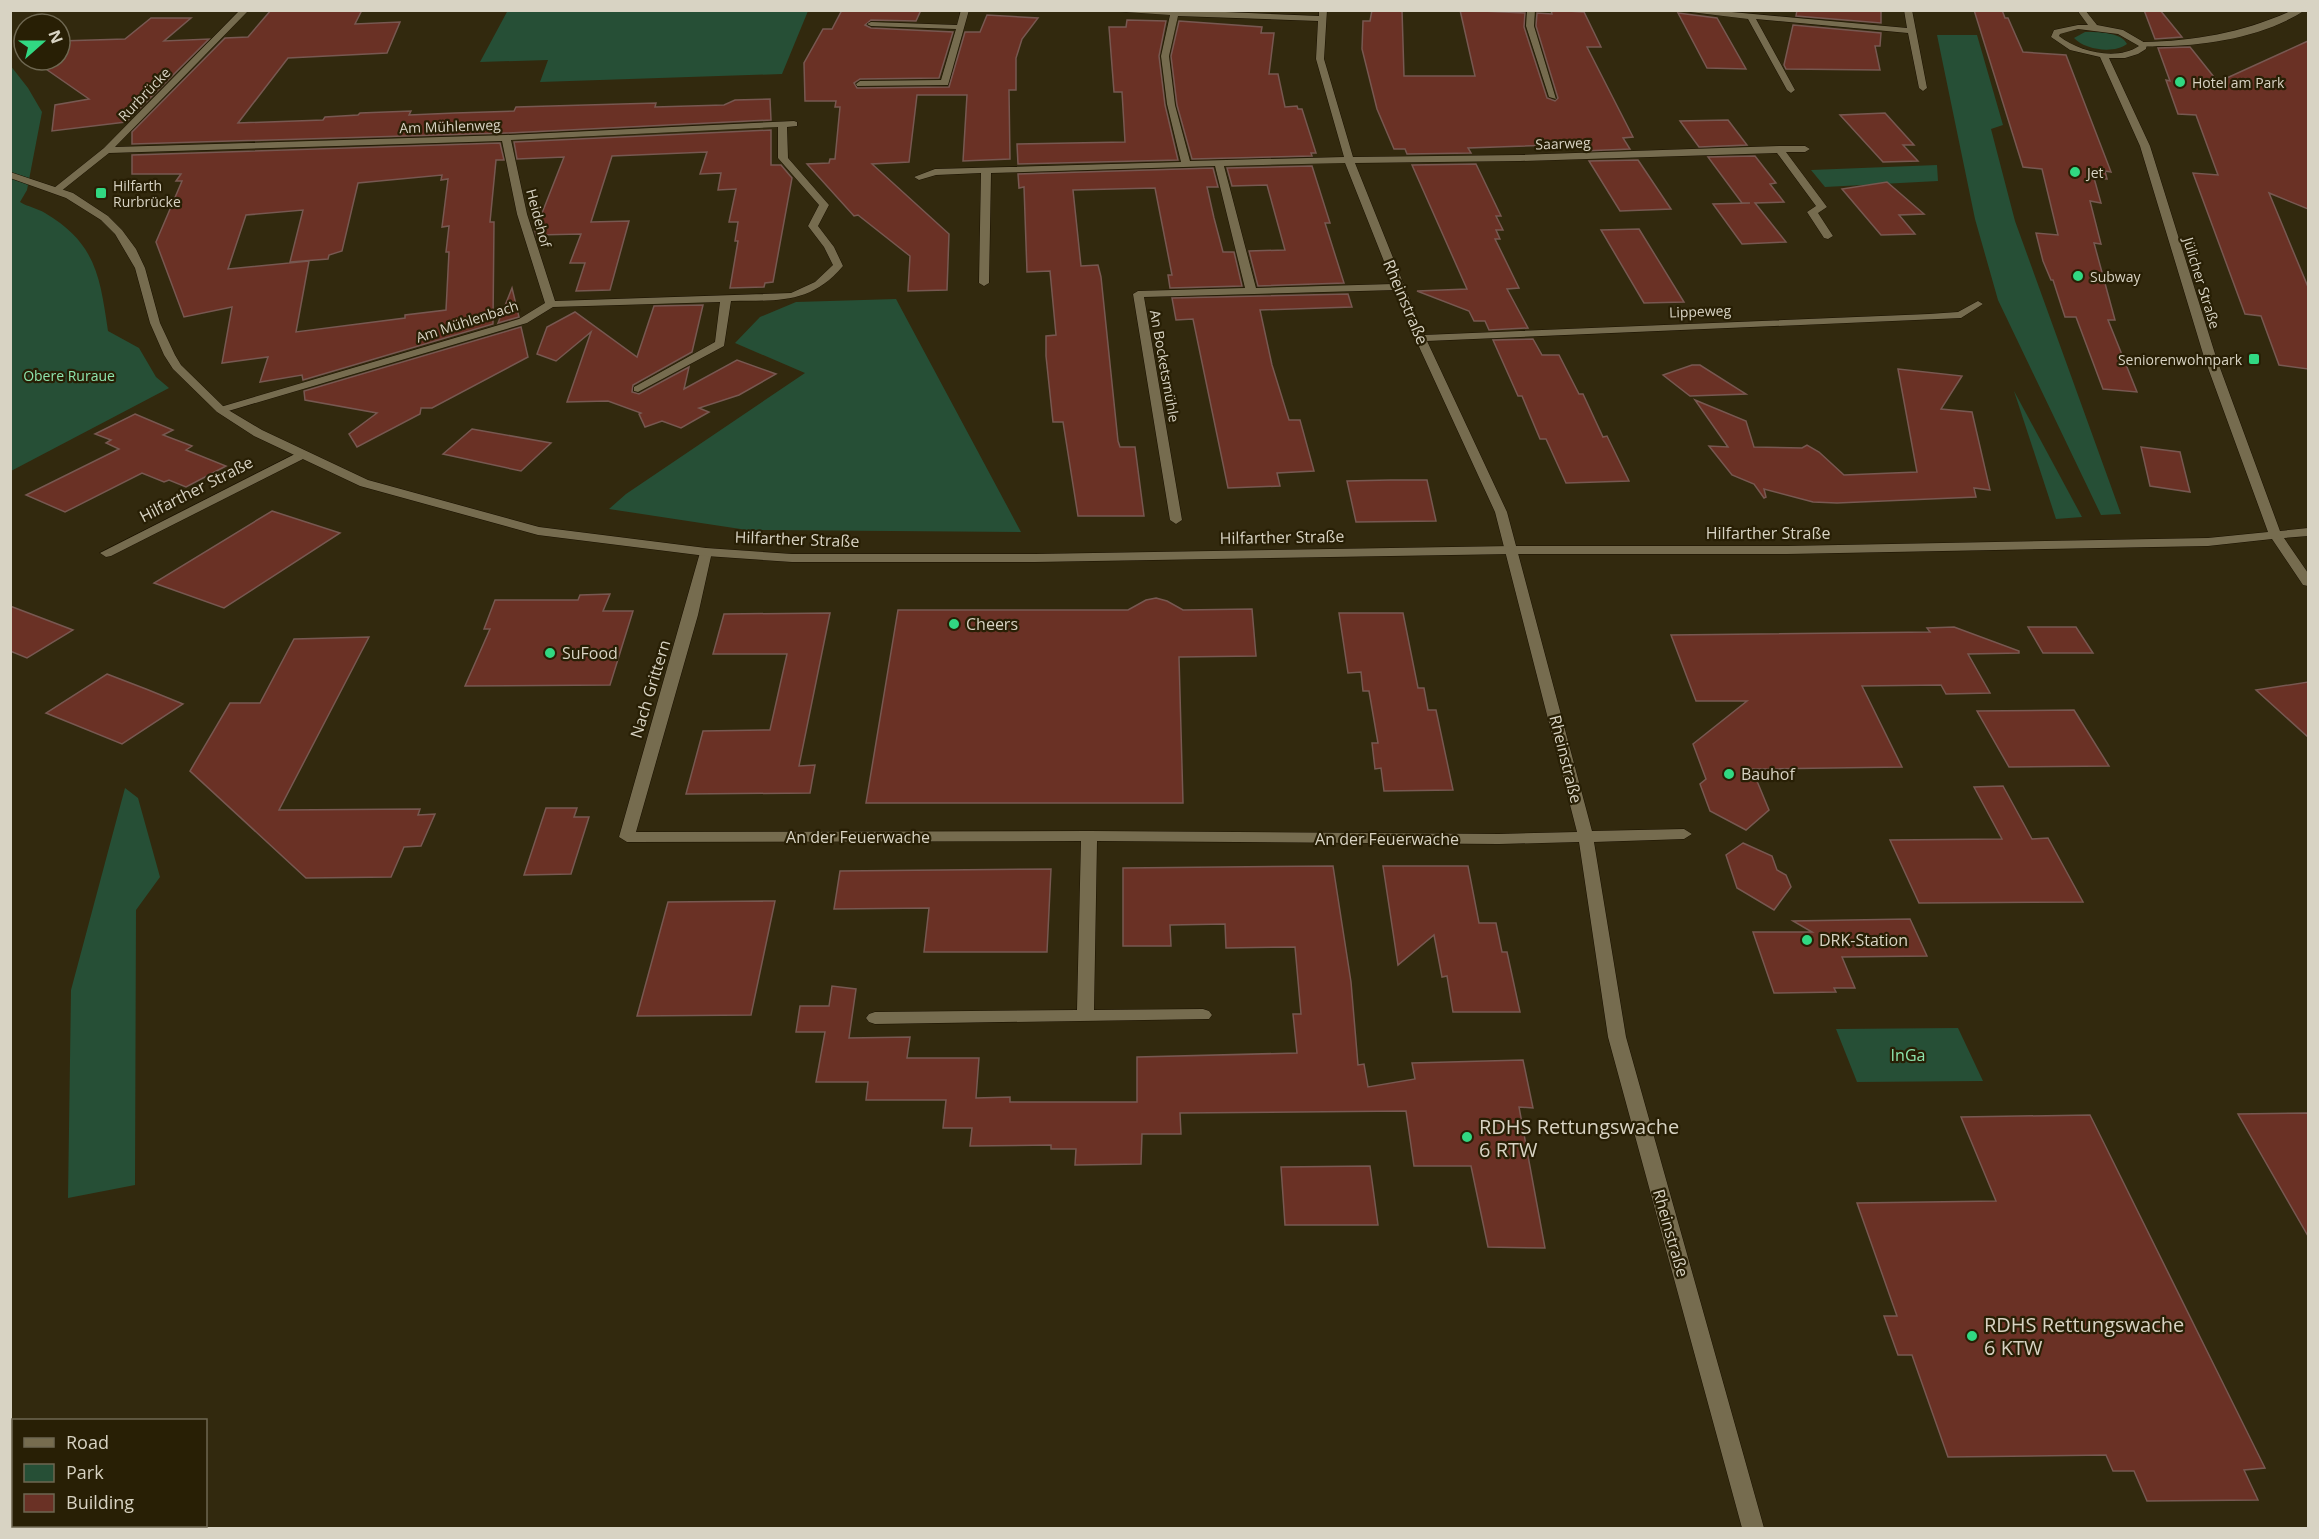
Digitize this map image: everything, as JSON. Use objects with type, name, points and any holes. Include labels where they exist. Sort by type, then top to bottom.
[{"type":"street","name":"Rurbrücke","points":[[57,190],[107,150],[245,10]]},
{"type":"street","points":[[860,84],[945,83],[965,10]]},
{"type":"street","points":[[1101,10],[1322,15]]},
{"type":"street","points":[[1531,10],[1530,26],[1553,97]]},
{"type":"street","points":[[1678,10],[1910,31]]},
{"type":"street","points":[[1908,10],[1910,31],[1923,88]]},
{"type":"street","points":[[2081,10],[2094,27]]},
{"type":"street","points":[[2143,44],[2139,51],[2131,54],[2103,55],[2071,48],[2055,37],[2057,32],[2065,29],[2094,27],[2124,33],[2143,44],[2210,42],[2242,35],[2301,10]]},
{"type":"street","points":[[1175,12],[1165,56],[1171,105],[1186,165]]},
{"type":"street","name":"Rheinstraße","points":[[1322,15],[1320,59],[1349,160],[1420,338],[1501,512],[1512,550],[1586,838],[1615,1030],[1753,1528]]},
{"type":"street","points":[[1751,17],[1791,90]]},
{"type":"street","points":[[871,24],[959,27]]},
{"type":"street","name":"Jülicher Straße","points":[[2103,55],[2145,146],[2210,357],[2276,536],[2308,582]]},
{"type":"street","name":"Am Mühlenweg","points":[[107,150],[506,138],[788,124]]},
{"type":"street","name":"Am Mühlenbach","points":[[221,410],[523,321],[551,304],[793,296],[819,284],[838,266],[829,247],[813,226],[824,205],[783,158],[788,124]]},
{"type":"street","name":"Heidehof","points":[[506,138],[522,214],[551,304]]},
{"type":"street","points":[[1779,149],[1822,207],[1812,212],[1828,236]]},
{"type":"street","name":"Saarweg","points":[[1349,160],[1520,158],[1805,149]]},
{"type":"street","points":[[919,177],[935,172],[1349,160]]},
{"type":"street","points":[[1219,164],[1251,290]]},
{"type":"street","points":[[984,284],[986,170]]},
{"type":"street","name":"Hilfarther Straße","points":[[10,175],[26,178],[80,200],[118,229],[140,269],[153,318],[172,360],[221,410],[258,433],[301,455],[364,483],[538,531],[706,552],[792,558],[965,558],[1512,550],[1787,550],[2208,542],[2308,532]]},
{"type":"street","name":"An Bocketsmühle","points":[[1176,520],[1137,294],[1400,287]]},
{"type":"street","points":[[638,389],[720,344],[726,298]]},
{"type":"street","name":"Lippeweg","points":[[1420,338],[1929,317],[1961,315],[1978,304]]},
{"type":"street","name":"Hilfarther Straße","points":[[106,553],[301,455]]},
{"type":"street","name":"Nach Grittern","points":[[627,837],[662,708],[695,602],[700,569],[706,552]]},
{"type":"street","name":"An der Feuerwache","points":[[627,837],[1586,838],[1684,834]]},
{"type":"street","points":[[1085,1016],[1089,836]]},
{"type":"street","points":[[875,1017],[1203,1015]]},
{"type":"green space","points":[[508,10],[808,11],[782,74],[540,82],[548,60],[480,62]]},
{"type":"green space","points":[[2085,32],[2115,35],[2127,44],[2107,50],[2092,48],[2074,38]]},
{"type":"green space","points":[[1937,35],[1977,35],[2003,125],[1991,129],[2015,221],[2121,514],[2101,515],[1998,300],[1975,219]]},
{"type":"green space","name":"Obere Ruraue","points":[[10,65],[12,72],[15,72],[28,88],[42,112],[27,190],[20,202],[45,213],[75,236],[93,263],[102,294],[108,331],[139,348],[156,377],[169,388],[11,471]]},
{"type":"green space","points":[[1937,165],[1938,181],[1825,187],[1811,170]]},
{"type":"green space","points":[[896,299],[1021,532],[747,530],[609,509],[626,494],[805,373],[735,343],[760,317],[796,302]]},
{"type":"green space","points":[[2014,391],[2082,517],[2056,519]]},
{"type":"green space","points":[[125,788],[138,798],[160,877],[136,910],[135,1185],[68,1198],[71,990]]},
{"type":"green space","name":"InGa","points":[[1958,1028],[1983,1081],[1857,1082],[1836,1029]]},
{"type":"building","points":[[271,10],[362,10],[355,24],[400,22],[387,53],[288,58],[238,123],[323,120],[325,117],[360,113],[411,111],[409,115],[514,111],[516,107],[656,103],[655,107],[724,105],[735,100],[770,99],[771,120],[506,133],[132,144],[132,132],[225,38],[248,37]]},
{"type":"building","points":[[842,10],[921,10],[916,21],[871,20],[865,25],[871,28],[953,32],[939,78],[860,79],[854,83],[857,88],[949,87],[965,32],[980,32],[987,15],[1038,18],[1022,39],[1016,58],[1016,90],[1009,90],[1010,159],[963,161],[967,95],[917,95],[909,162],[872,164],[949,234],[947,290],[908,291],[910,256],[858,215],[854,216],[807,164],[829,163],[830,159],[835,159],[840,107],[835,107],[836,101],[805,101],[804,63],[823,29],[832,29]]},
{"type":"building","points":[[1372,10],[1402,10],[1404,76],[1475,76],[1460,10],[1525,13],[1524,27],[1547,98],[1555,101],[1558,98],[1536,26],[1537,13],[1552,14],[1551,10],[1584,12],[1601,47],[1587,47],[1633,137],[1623,138],[1630,149],[1583,151],[1579,144],[1468,148],[1471,153],[1407,154],[1405,149],[1394,149],[1377,109],[1362,49],[1363,21],[1370,21]]},
{"type":"building","points":[[1797,10],[1881,10],[1881,23],[1796,16]]},
{"type":"building","points":[[1974,10],[2002,10],[2023,52],[2066,55],[2111,172],[2105,171],[2107,179],[2094,178],[2101,203],[2090,201],[2101,244],[2094,243],[2115,320],[2108,320],[2137,392],[2103,389],[2076,317],[2065,317],[2053,280],[2043,261],[2036,233],[2058,235],[2042,169],[2023,167]]},
{"type":"building","points":[[2144,10],[2160,10],[2182,37],[2155,39]]},
{"type":"building","points":[[1678,13],[1717,18],[1746,69],[1707,68]]},
{"type":"building","points":[[151,18],[191,18],[164,41],[209,39],[126,122],[52,131],[55,105],[89,99],[50,72],[72,72],[72,41],[125,39]]},
{"type":"building","points":[[1127,20],[1166,21],[1159,56],[1165,105],[1178,160],[1018,164],[1017,144],[1125,142],[1122,92],[1114,92],[1109,27],[1126,27]]},
{"type":"building","points":[[1179,21],[1262,27],[1261,33],[1274,33],[1269,74],[1278,74],[1285,107],[1297,106],[1298,109],[1302,109],[1316,153],[1311,153],[1312,156],[1192,159],[1177,105],[1171,56]]},
{"type":"building","points":[[1793,25],[1881,33],[1880,46],[1875,46],[1880,70],[1786,69],[1784,65]]},
{"type":"building","points":[[2308,41],[2308,209],[2269,193],[2308,287],[2308,369],[2279,365],[2261,316],[2245,314],[2193,173],[2218,175],[2196,115],[2178,114],[2166,80],[2170,81],[2158,48],[2190,47],[2218,82]]},
{"type":"building","points":[[1885,113],[1914,145],[1903,145],[1918,161],[1883,162],[1840,115]]},
{"type":"building","points":[[1728,120],[1747,145],[1699,147],[1680,121]]},
{"type":"building","points":[[771,130],[771,165],[781,165],[792,178],[773,282],[765,283],[764,287],[730,288],[738,241],[735,241],[738,222],[729,222],[736,189],[718,190],[721,173],[700,174],[707,152],[612,156],[591,222],[629,221],[610,290],[576,291],[585,263],[570,263],[581,234],[536,235],[535,231],[564,157],[517,159],[514,142]]},
{"type":"building","points":[[500,143],[504,160],[496,160],[490,222],[494,222],[493,324],[303,380],[302,375],[260,382],[268,357],[222,363],[232,307],[184,317],[156,242],[182,181],[176,181],[181,174],[132,174],[132,155]],"holes":[[[442,175],[441,180],[448,179],[442,227],[449,226],[446,252],[449,252],[446,310],[405,315],[405,318],[296,332],[309,261],[228,269],[246,215],[303,210],[290,262],[328,259],[329,255],[342,251],[358,183]]]},
{"type":"building","points":[[1755,156],[1776,183],[1770,184],[1784,202],[1755,203],[1786,242],[1742,244],[1713,204],[1750,203],[1742,203],[1708,157]]},
{"type":"building","points":[[1638,160],[1671,209],[1620,211],[1589,161]]},
{"type":"building","points":[[1476,164],[1501,216],[1496,216],[1503,230],[1496,230],[1500,239],[1495,239],[1519,288],[1507,289],[1528,328],[1489,330],[1485,321],[1474,321],[1469,311],[1417,291],[1467,289],[1412,165]]},
{"type":"building","points":[[1312,166],[1330,223],[1325,223],[1344,283],[1258,286],[1249,251],[1285,250],[1267,185],[1232,186],[1227,168]]},
{"type":"building","points":[[1213,168],[1218,187],[1207,187],[1214,218],[1223,252],[1234,252],[1242,286],[1170,288],[1168,275],[1172,275],[1155,188],[1073,190],[1081,266],[1098,265],[1101,277],[1118,441],[1120,447],[1135,447],[1144,516],[1078,516],[1063,422],[1053,422],[1046,356],[1046,336],[1056,335],[1050,271],[1027,272],[1024,187],[1019,188],[1018,174]]},
{"type":"building","points":[[1887,182],[1924,214],[1899,215],[1915,234],[1881,235],[1842,189]]},
{"type":"building","points":[[1639,229],[1684,302],[1644,303],[1601,230]]},
{"type":"building","points":[[512,288],[519,317],[498,323]]},
{"type":"building","points":[[1348,294],[1352,307],[1260,310],[1272,365],[1289,420],[1300,420],[1314,471],[1277,473],[1280,486],[1228,488],[1193,319],[1176,320],[1172,298]]},
{"type":"building","points":[[703,305],[692,352],[633,385],[632,392],[639,394],[689,367],[684,389],[737,360],[776,374],[739,395],[699,408],[709,412],[681,428],[662,421],[645,427],[639,414],[641,413],[608,401],[567,402],[591,332],[556,361],[537,354],[547,327],[575,312],[637,357],[654,306]]},
{"type":"building","points":[[521,327],[528,357],[432,408],[421,408],[420,414],[357,447],[349,434],[377,413],[305,400],[304,391]]},
{"type":"building","points":[[1533,339],[1542,355],[1559,355],[1579,394],[1583,394],[1603,437],[1607,436],[1629,481],[1566,483],[1546,439],[1540,439],[1522,396],[1518,396],[1493,340]]},
{"type":"building","points":[[1692,365],[1700,365],[1746,394],[1690,396],[1663,375]]},
{"type":"building","points":[[1898,369],[1962,376],[1941,409],[1972,412],[1990,490],[1974,488],[1976,497],[1837,503],[1813,502],[1764,489],[1766,497],[1764,498],[1754,484],[1732,475],[1709,446],[1728,447],[1695,400],[1746,421],[1754,447],[1802,448],[1807,445],[1819,452],[1844,475],[1917,472]]},
{"type":"building","points":[[135,414],[173,430],[163,435],[192,446],[186,450],[226,466],[186,487],[169,480],[164,482],[142,473],[65,512],[26,495],[119,449],[106,443],[111,440],[95,434]]},
{"type":"building","points":[[472,429],[551,443],[521,471],[443,454]]},
{"type":"building","points":[[2141,447],[2180,452],[2190,492],[2150,486]]},
{"type":"building","points":[[1427,480],[1436,521],[1356,522],[1347,481]]},
{"type":"building","points":[[272,511],[340,533],[224,608],[154,583]]},
{"type":"building","name":"SuFood","points":[[610,594],[603,611],[633,611],[610,685],[465,686],[490,629],[484,629],[495,600],[578,600],[580,595]]},
{"type":"building","points":[[1156,598],[1183,610],[1252,609],[1256,656],[1179,657],[1183,803],[866,803],[898,610],[1128,610],[1146,600]]},
{"type":"building","points":[[10,606],[73,630],[27,658],[10,651]]},
{"type":"building","points":[[830,613],[799,766],[815,765],[810,793],[686,794],[703,731],[770,730],[787,654],[713,654],[724,614]]},
{"type":"building","points":[[1339,613],[1403,613],[1418,688],[1424,688],[1428,710],[1436,710],[1453,790],[1384,791],[1381,768],[1375,769],[1372,743],[1378,743],[1369,691],[1363,691],[1361,672],[1348,673]]},
{"type":"building","points":[[1954,627],[2019,651],[2019,653],[1968,654],[1990,693],[1946,694],[1941,685],[1862,686],[1902,767],[1752,769],[1769,810],[1746,830],[1710,811],[1700,784],[1706,779],[1693,744],[1747,701],[1696,701],[1671,635],[1930,632],[1927,628]]},
{"type":"building","points":[[2028,627],[2076,627],[2093,653],[2043,653]]},
{"type":"building","points":[[369,637],[279,810],[420,809],[418,815],[435,814],[421,846],[404,847],[391,877],[306,878],[190,771],[230,703],[260,703],[294,639]]},
{"type":"building","points":[[107,674],[183,704],[122,744],[46,713]]},
{"type":"building","points":[[2308,682],[2308,737],[2256,690]]},
{"type":"building","points":[[2074,710],[2109,766],[2009,767],[1977,711]]},
{"type":"building","points":[[2003,786],[2032,839],[2048,838],[2083,902],[1919,903],[1890,840],[2002,839],[1974,787]]},
{"type":"building","points":[[546,808],[577,808],[574,817],[589,817],[571,874],[524,875]]},
{"type":"building","points":[[1743,843],[1772,856],[1777,870],[1786,875],[1791,887],[1774,910],[1737,888],[1726,855]]},
{"type":"building","points":[[1333,866],[1351,982],[1358,1065],[1364,1064],[1368,1087],[1415,1079],[1412,1063],[1523,1060],[1533,1108],[1519,1107],[1545,1248],[1488,1247],[1471,1166],[1414,1166],[1406,1111],[1180,1113],[1181,1134],[1142,1134],[1141,1164],[1075,1165],[1076,1149],[1051,1149],[1051,1145],[970,1146],[972,1128],[943,1128],[946,1100],[866,1100],[868,1082],[816,1082],[825,1032],[796,1032],[800,1006],[829,1006],[832,986],[856,989],[849,1038],[910,1037],[907,1058],[979,1058],[976,1098],[1010,1097],[1010,1102],[1137,1102],[1137,1057],[1297,1053],[1293,1014],[1301,1014],[1295,947],[1226,948],[1225,924],[1170,925],[1171,946],[1123,946],[1123,868]]},
{"type":"building","points":[[1383,866],[1468,866],[1479,923],[1496,923],[1502,952],[1507,952],[1520,1012],[1453,1012],[1447,976],[1442,977],[1434,935],[1398,965]]},
{"type":"building","points":[[1051,869],[1047,952],[924,952],[929,908],[834,909],[840,871]]},
{"type":"building","points":[[775,901],[751,1015],[637,1016],[668,902]]},
{"type":"building","points":[[1910,919],[1927,956],[1842,957],[1855,988],[1834,988],[1836,992],[1774,993],[1753,932],[1812,932],[1793,921]]},
{"type":"building","points":[[2308,1113],[2308,1236],[2238,1114]]},
{"type":"building","points":[[2090,1115],[2265,1468],[2244,1470],[2258,1500],[2147,1501],[2134,1471],[2113,1471],[2106,1455],[1948,1457],[1912,1355],[1898,1355],[1884,1316],[1897,1316],[1857,1203],[1996,1201],[1961,1117]]},
{"type":"building","points":[[1370,1166],[1378,1225],[1285,1225],[1281,1167]]},
{"type":"place","name":"Hotel am Park","points":[[2180,82]]},
{"type":"place","name":"Jet","points":[[2075,172]]},
{"type":"place","name":"Hilfarth Rurbrücke","points":[[101,193]]},
{"type":"place","name":"Subway","points":[[2078,276]]},
{"type":"place","name":"Seniorenwohnpark","points":[[2254,359]]},
{"type":"place","name":"Cheers","points":[[954,624]]},
{"type":"place","name":"SuFood","points":[[550,653]]},
{"type":"place","name":"Bauhof","points":[[1729,774]]},
{"type":"place","name":"DRK-Station","points":[[1807,940]]},
{"type":"place","name":"RDHS Rettungswache 6 RTW","points":[[1467,1137]]},
{"type":"place","name":"RDHS Rettungswache 6 KTW","points":[[1972,1336]]}]
